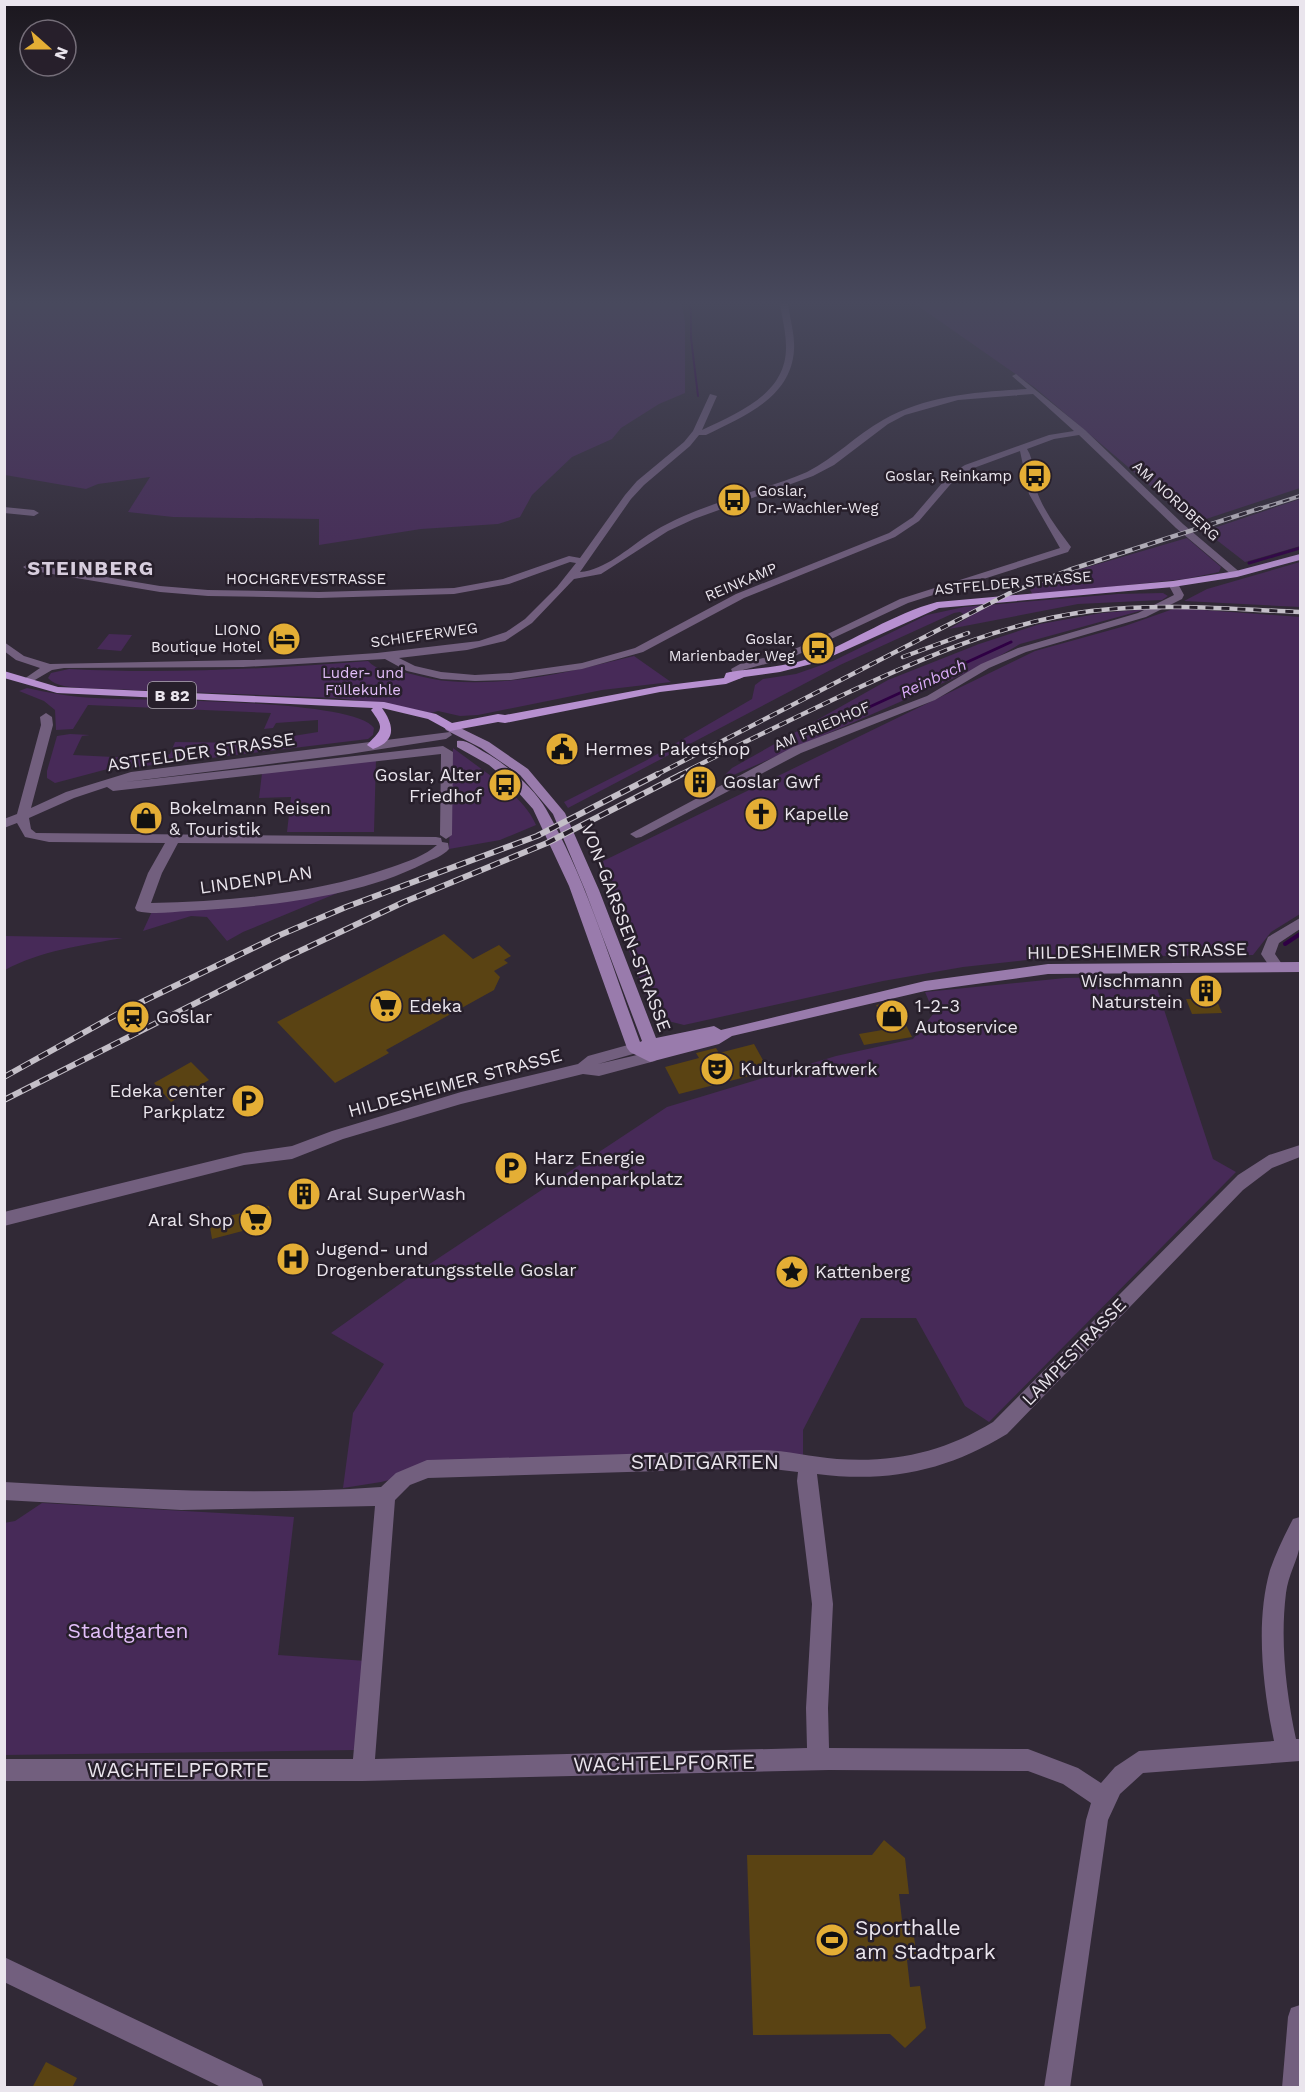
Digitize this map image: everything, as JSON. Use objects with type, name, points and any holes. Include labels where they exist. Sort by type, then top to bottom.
[{"type":"main road","name":"ASTFELDER STRASSE","points":[[444,730],[498,718],[505,719],[707,681],[726,681],[739,676],[815,660],[937,605],[1173,584],[1236,574],[1300,556]]},
{"type":"main road","name":"VON-GARSSEN-STRASSE","points":[[4,674],[57,690],[384,705],[432,716],[444,730],[499,767],[523,789],[539,808],[576,886],[635,1048],[651,1051]]},
{"type":"main road","name":"VON-GARSSEN-STRASSE","points":[[358,704],[444,730]]},
{"type":"main road","points":[[373,746],[381,739],[387,728],[386,722],[377,710]]},
{"type":"main road","name":"ASTFELDER STRASSE","points":[[444,730],[462,732],[501,723],[505,719]]},
{"type":"main road","name":"VON-GARSSEN-STRASSE","points":[[462,732],[524,772],[559,813],[592,890],[651,1051]]},
{"type":"main road","name":"HILDESHEIMER STRASSE","points":[[651,1051],[714,1040],[728,1032],[925,986],[1048,969],[1300,968]]},
{"type":"street","name":"SCHIEFERWEG","points":[[28,681],[49,667],[64,664],[268,665],[387,656],[483,643],[508,635],[537,613],[570,576],[638,486],[678,455],[698,432],[708,414],[712,399]]},
{"type":"street","points":[[698,432],[703,433],[765,399]]},
{"type":"street","points":[[570,576],[595,573],[651,536],[676,523],[813,473],[836,460],[884,423],[905,412],[955,399]]},
{"type":"street","name":"AM NORDBERG","points":[[1044,399],[1082,432],[1180,527],[1236,574]]},
{"type":"street","name":"REINKAMP","points":[[387,656],[398,664],[422,673],[486,678],[562,669],[627,654],[653,644],[718,606],[892,536],[916,519],[952,477],[968,467],[1052,437],[1082,432]]},
{"type":"street","points":[[739,676],[738,669],[744,666],[791,654],[904,601],[1064,550],[1066,548],[1041,512],[1029,482],[1029,457],[1023,449]]},
{"type":"street","points":[[4,510],[34,513]]},
{"type":"street","name":"HOCHGREVESTRASSE","points":[[28,567],[160,589],[208,594],[319,595],[454,591],[505,582],[569,560],[582,561]]},
{"type":"street","name":"AM FRIEDHOF","points":[[636,834],[797,750],[931,698],[985,666],[1022,650],[1154,610],[1178,597],[1179,594],[1173,584]]},
{"type":"street","points":[[4,645],[20,658],[49,667]]},
{"type":"street","points":[[22,818],[47,725],[46,717]]},
{"type":"street","name":"ASTFELDER STRASSE","points":[[4,824],[70,795],[108,782],[178,769],[373,746],[444,730]]},
{"type":"street","points":[[108,782],[113,787],[119,788],[443,750],[447,752],[448,782],[441,840]]},
{"type":"street","points":[[30,785],[46,795],[70,795]]},
{"type":"street","name":"LINDENPLAN","points":[[22,818],[24,830],[38,837],[174,838],[441,840],[442,849],[412,865],[375,878],[322,889],[246,902],[142,908],[155,873],[174,838]]},
{"type":"street","points":[[1277,967],[1268,954],[1273,940],[1300,923]]},
{"type":"street","name":"HILDESHEIMER STRASSE","points":[[583,1068],[593,1060],[635,1048]]},
{"type":"street","name":"HILDESHEIMER STRASSE","points":[[4,1219],[244,1159],[264,1159],[319,1145],[338,1135],[461,1098],[583,1068],[599,1070],[651,1051]]},
{"type":"street","name":"LAMPESTRASSE","points":[[809,1464],[867,1469],[890,1468],[937,1459],[974,1444],[1000,1428],[1237,1185],[1246,1177],[1286,1154],[1300,1150]]},
{"type":"street","name":"STADTGARTEN","points":[[386,1496],[403,1479],[427,1469],[719,1459],[764,1459],[809,1464]]},
{"type":"street","points":[[809,1464],[807,1481],[823,1596],[823,1663],[816,1735],[819,1759]]},
{"type":"street","points":[[4,1491],[181,1501],[344,1499],[386,1496],[363,1770]]},
{"type":"street","points":[[1057,2088],[1097,1820],[1103,1797],[1120,1776],[1139,1762],[1294,1751],[1278,1703],[1275,1606],[1280,1574],[1290,1545],[1300,1526]]},
{"type":"street","name":"WACHTELPFORTE","points":[[4,1770],[363,1770],[819,1759],[1028,1760],[1070,1776],[1103,1797]]},
{"type":"street","points":[[4,1969],[252,2088]]},
{"type":"street","points":[[1295,2088],[1300,2017]]},
{"type":"green space","points":[[5,399],[672,399],[621,428],[612,439],[572,457],[532,495],[520,517],[498,524],[421,529],[319,545],[319,519],[173,517],[128,512],[150,477],[98,484],[86,489],[5,475]]},
{"type":"green space","points":[[1048,399],[1300,399],[1300,488],[1194,523]]},
{"type":"green space","points":[[1300,499],[1300,546],[1245,562],[1205,531]]},
{"type":"green space","points":[[1187,538],[1221,567],[1219,572],[1185,579],[1033,595],[1029,588],[1064,574]]},
{"type":"green space","points":[[1300,562],[1300,607],[1184,601],[1207,589]]},
{"type":"green space","points":[[1163,593],[1168,596],[1162,600],[1078,604],[949,629],[969,617],[960,612],[954,613],[840,665],[568,808],[564,802],[647,760],[752,699],[755,685],[763,679],[796,674],[833,661],[927,615],[964,607],[1118,594]]},
{"type":"green space","points":[[1176,608],[1300,617],[1300,914],[1271,932],[1253,955],[1054,957],[963,967],[883,981],[684,1025],[660,1019],[651,1009],[617,919],[603,861],[1035,651],[1125,626]]},
{"type":"green space","points":[[1147,609],[1020,644],[984,665],[729,777],[724,776],[732,768],[888,680],[979,644],[1040,624],[1102,613]]},
{"type":"green space","points":[[109,634],[132,635],[121,651],[97,649]]},
{"type":"green space","name":"Luder- und Füllekuhle","points":[[634,656],[671,682],[602,690],[478,715],[460,716],[438,711],[431,713],[390,704],[335,698],[74,687],[59,685],[48,678],[51,673],[69,669],[219,670],[368,661],[380,668],[436,680],[495,682],[565,672]]},
{"type":"green space","points":[[27,688],[86,697],[289,706],[358,718],[374,728],[373,735],[368,739],[128,768],[119,766],[55,783],[47,778],[47,771],[57,736],[90,735],[82,736],[73,755],[155,759],[170,754],[175,742],[249,743],[318,732],[318,720],[276,723],[273,728],[264,729],[271,713],[88,705],[73,729],[56,730],[55,710],[44,701],[19,691]]},
{"type":"green space","points":[[453,748],[507,789],[523,805],[536,825],[500,840],[449,849]]},
{"type":"green space","points":[[376,759],[374,832],[287,832],[291,797],[259,798],[262,773]]},
{"type":"green space","points":[[352,887],[243,932],[227,941],[207,917],[191,916],[143,931],[153,909]]},
{"type":"green space","points":[[5,936],[123,938],[47,953],[5,970]]},
{"type":"green space","name":"Kattenberg","points":[[1153,976],[1213,1159],[1236,1172],[989,1422],[965,1406],[916,1318],[861,1318],[803,1430],[803,1463],[417,1473],[343,1488],[353,1413],[384,1364],[331,1333],[404,1281],[667,1107],[836,1056],[913,1039],[934,1013],[925,992],[1065,978]]},
{"type":"green space","name":"Stadtgarten","points":[[42,1503],[294,1517],[278,1655],[367,1661],[356,1750],[5,1755],[4,1523],[15,1521]]},
{"type":"building","name":"Bokelmann Reisen & Touristik","points":[[159,809],[155,826],[133,827],[138,810]]},
{"type":"building","name":"Edeka","points":[[444,934],[473,959],[499,945],[511,956],[504,960],[508,963],[494,971],[500,977],[494,990],[386,1050],[389,1053],[335,1083],[277,1022]]},
{"type":"building","name":"Wischmann Naturstein","points":[[1209,982],[1222,1013],[1192,1014],[1186,999],[1203,999],[1196,983]]},
{"type":"building","name":"1-2-3 Autoservice","points":[[894,1001],[912,1037],[864,1045],[859,1034],[888,1029],[876,1005]]},
{"type":"building","name":"Kulturkraftwerk","points":[[754,1044],[769,1071],[679,1094],[665,1067],[699,1058],[696,1053],[716,1048],[719,1053]]},
{"type":"building","points":[[191,1062],[209,1080],[171,1102],[154,1083]]},
{"type":"building","name":"Aral SuperWash","points":[[307,1178],[314,1207],[300,1211],[294,1182]]},
{"type":"building","points":[[269,1206],[273,1223],[212,1239],[209,1221]]},
{"type":"building","name":"Sporthalle am Stadtpark","points":[[884,1840],[905,1858],[909,1894],[899,1894],[902,1920],[912,1920],[917,1960],[907,1960],[910,1987],[920,1986],[926,2028],[905,2048],[890,2034],[753,2035],[747,1855],[872,1855]]},
{"type":"building","points":[[46,2062],[77,2078],[72,2088],[32,2088]]},
{"type":"waterway","points":[[1249,563],[1300,548]]},
{"type":"waterway","name":"Reinbach","points":[[854,710],[865,709],[1011,642]]},
{"type":"waterway","points":[[1285,944],[1300,934]]},
{"type":"railway","points":[[1256,510],[1300,496]]},
{"type":"railway","points":[[656,775],[1012,592],[1069,570],[1261,508]]},
{"type":"railway","points":[[679,775],[804,713],[906,667],[966,643],[1028,623],[1091,611],[1143,607],[1300,612]]},
{"type":"railway","points":[[903,657],[968,633]]},
{"type":"railway","points":[[4,1077],[121,1012],[280,935],[346,907],[537,836],[658,774]]},
{"type":"railway","points":[[4,1100],[285,958],[404,902],[547,843],[682,774]]},
{"type":"place","name":"Goslar, Reinkamp","points":[[1035,476]]},
{"type":"place","name":"Goslar, Dr.-Wachler-Weg","points":[[734,500]]},
{"type":"place","name":"LIONO Boutique Hotel","points":[[284,639]]},
{"type":"place","name":"Goslar, Marienbader Weg","points":[[818,648]]},
{"type":"place","name":"Hermes Paketshop","points":[[562,749]]},
{"type":"place","name":"Goslar Gwf","points":[[700,782]]},
{"type":"place","name":"Goslar, Alter Friedhof","points":[[505,785]]},
{"type":"place","name":"Kapelle","points":[[761,814]]},
{"type":"place","name":"Bokelmann Reisen & Touristik","points":[[146,818]]},
{"type":"place","name":"Wischmann Naturstein","points":[[1206,991]]},
{"type":"place","name":"Edeka","points":[[386,1006]]},
{"type":"place","name":"1-2-3 Autoservice","points":[[892,1016]]},
{"type":"place","name":"Goslar","points":[[133,1017]]},
{"type":"place","name":"Kulturkraftwerk","points":[[717,1069]]},
{"type":"place","name":"Edeka center Parkplatz","points":[[248,1101]]},
{"type":"place","name":"Harz Energie Kundenparkplatz","points":[[511,1168]]},
{"type":"place","name":"Aral SuperWash","points":[[304,1194]]},
{"type":"place","name":"Aral Shop","points":[[256,1220]]},
{"type":"place","name":"Jugend- und Drogenberatungsstelle Goslar","points":[[293,1259]]},
{"type":"place","name":"Kattenberg","points":[[792,1272]]},
{"type":"place","name":"Sporthalle am Stadtpark","points":[[832,1940]]},
{"type":"district","name":"STEINBERG","points":[[91,568]]}]
